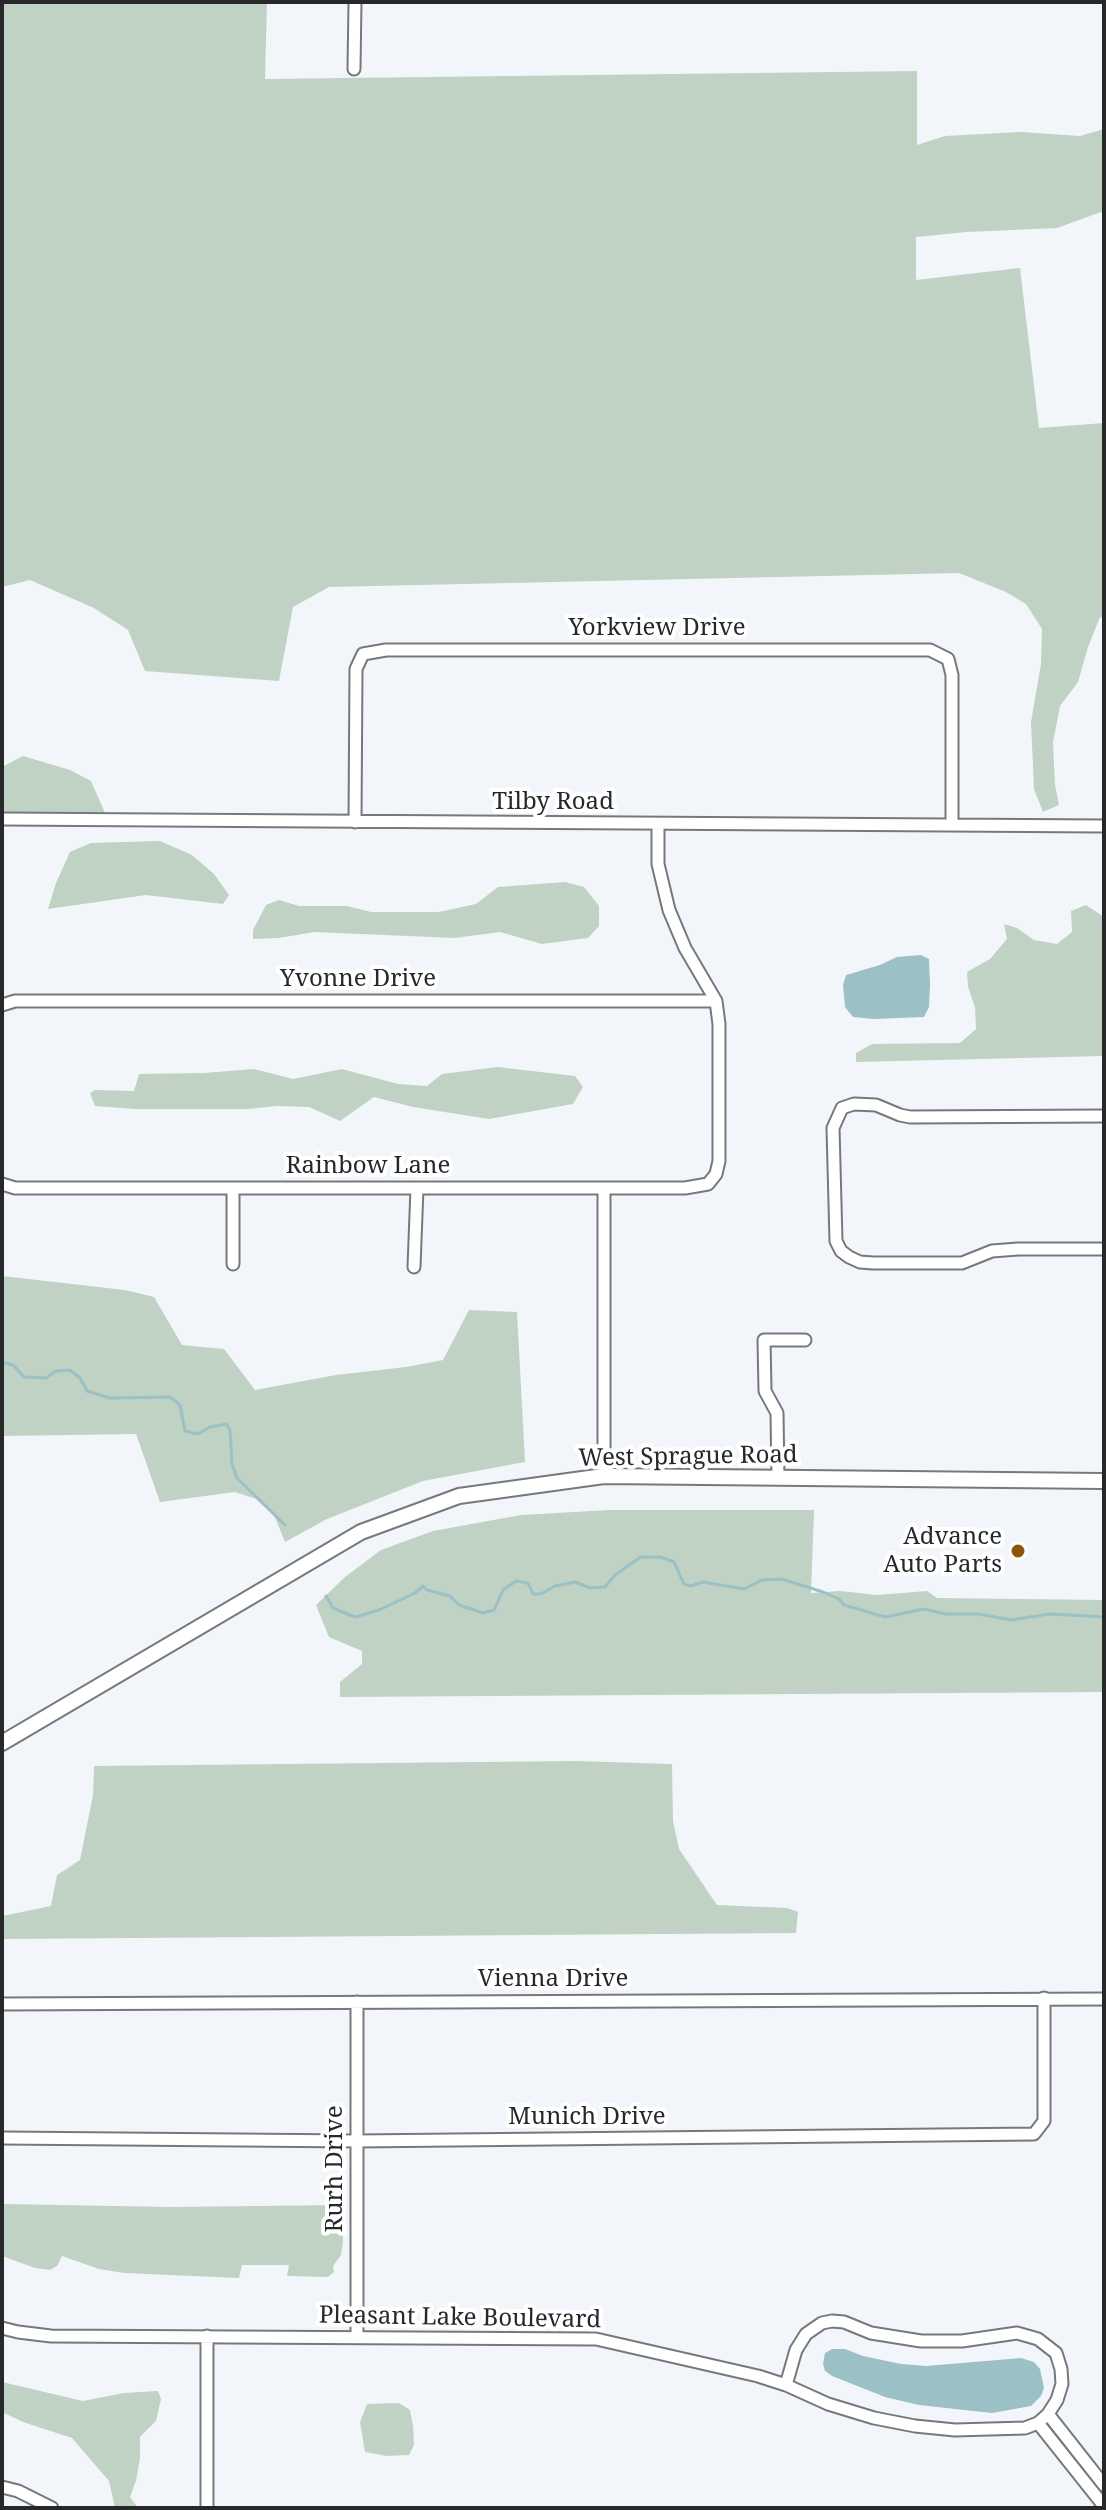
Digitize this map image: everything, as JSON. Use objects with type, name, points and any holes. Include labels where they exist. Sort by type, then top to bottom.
[{"type":"street","points":[[354,69],[355,2]]},
{"type":"street","name":"Yorkview Drive","points":[[355,822],[356,669],[363,654],[386,650],[930,650],[948,659],[952,675],[952,824]]},
{"type":"street","name":"Tilby Road","points":[[2,819],[1104,826]]},
{"type":"street","points":[[658,824],[658,864],[669,910],[685,948],[716,1001]]},
{"type":"street","name":"Yvonne Drive","points":[[2,1005],[15,1001],[716,1001]]},
{"type":"street","name":"Rainbow Lane","points":[[2,1184],[15,1188],[685,1188],[708,1184],[716,1174],[719,1161],[719,1024],[716,1001]]},
{"type":"street","points":[[1104,1116],[910,1117],[876,1105],[854,1104],[842,1108],[833,1128],[836,1241],[841,1251],[860,1262],[962,1263],[992,1251],[1104,1249]]},
{"type":"street","points":[[233,1188],[233,1264]]},
{"type":"street","points":[[414,1267],[417,1188]]},
{"type":"street","points":[[604,1188],[604,1476]]},
{"type":"street","points":[[778,1477],[777,1413],[765,1391],[764,1340],[805,1340]]},
{"type":"street","name":"West Sprague Road","points":[[2,1743],[361,1532],[459,1496],[604,1476],[1104,1481]]},
{"type":"street","name":"Munich Drive","points":[[2,2138],[357,2141],[1034,2134],[1044,2121],[1044,1998]]},
{"type":"street","name":"Vienna Drive","points":[[2,2004],[1104,1999]]},
{"type":"street","name":"Rurh Drive","points":[[357,2002],[357,2336]]},
{"type":"street","points":[[786,2385],[796,2350],[806,2334],[822,2323],[832,2321],[844,2322],[871,2333],[921,2341],[962,2341],[1017,2333],[1038,2339],[1056,2353],[1062,2384],[1057,2400],[1038,2423],[1104,2506]]},
{"type":"street","name":"Pleasant Lake Boulevard","points":[[2,2328],[51,2336],[596,2339],[758,2376],[828,2404],[915,2426],[995,2430],[1025,2428],[1038,2423]]},
{"type":"street","points":[[207,2336],[207,2508]]},
{"type":"street","points":[[1048,2414],[1104,2485]]},
{"type":"street","points":[[2,2487],[18,2491],[52,2508]]},
{"type":"green space","points":[[2,2],[267,2],[265,79],[917,71],[917,145],[945,136],[1021,132],[1080,136],[1104,129],[1104,211],[1057,228],[916,237],[916,280],[1020,268],[1039,428],[1104,423],[1104,619],[1100,617],[1078,682],[1060,706],[1053,742],[1059,805],[1043,812],[1034,789],[1031,722],[1041,664],[1042,629],[1026,604],[1006,592],[959,573],[329,587],[293,607],[279,681],[145,671],[128,630],[94,608],[30,580],[2,587]]},
{"type":"green space","points":[[23,756],[70,770],[91,781],[105,813],[2,813],[2,767]]},
{"type":"green space","points":[[160,841],[192,855],[214,874],[229,895],[223,904],[146,895],[48,909],[70,852],[91,843]]},
{"type":"green space","points":[[565,882],[584,887],[599,906],[599,926],[588,938],[542,944],[500,932],[455,938],[314,932],[253,939],[253,930],[266,905],[279,900],[299,906],[347,906],[371,912],[439,912],[476,904],[498,887]]},
{"type":"green space","points":[[1086,905],[1104,917],[1104,1056],[856,1062],[856,1053],[872,1044],[960,1043],[976,1029],[975,1007],[967,972],[990,959],[1007,939],[1004,924],[1017,928],[1034,940],[1057,944],[1072,932],[1071,911]]},
{"type":"green space","points":[[497,1067],[575,1076],[583,1087],[573,1104],[489,1119],[413,1107],[374,1097],[340,1121],[309,1107],[135,1109],[95,1106],[90,1093],[95,1090],[134,1091],[139,1074],[254,1069],[293,1079],[342,1069],[398,1084],[427,1086],[442,1074]]},
{"type":"green space","points":[[2,1276],[125,1290],[154,1297],[182,1345],[224,1349],[255,1390],[443,1360],[469,1310],[517,1312],[525,1462],[423,1481],[327,1519],[285,1542],[274,1515],[256,1499],[235,1492],[160,1502],[136,1434],[2,1436]]},
{"type":"green space","points":[[609,1510],[814,1510],[811,1593],[840,1591],[877,1595],[927,1591],[937,1598],[1104,1600],[1104,1692],[340,1697],[340,1682],[362,1664],[362,1651],[329,1637],[316,1605],[345,1577],[381,1550],[433,1531],[521,1515]]},
{"type":"green space","points":[[576,1761],[672,1764],[673,1821],[679,1849],[717,1905],[787,1908],[798,1912],[796,1933],[2,1939],[2,1916],[51,1906],[57,1875],[80,1860],[93,1795],[94,1766]]},
{"type":"green space","points":[[2,2204],[172,2207],[342,2205],[343,2242],[341,2255],[333,2266],[334,2272],[328,2277],[287,2276],[289,2265],[242,2265],[239,2278],[124,2273],[99,2269],[62,2256],[57,2266],[50,2270],[2,2256]]},
{"type":"green space","points":[[2,2382],[83,2401],[124,2393],[158,2391],[161,2399],[156,2421],[140,2437],[140,2458],[130,2497],[138,2508],[115,2508],[109,2481],[72,2438],[2,2412]]},
{"type":"green space","points":[[399,2403],[410,2410],[414,2445],[409,2455],[387,2456],[365,2452],[360,2422],[367,2404]]},
{"type":"water","points":[[921,955],[929,959],[929,1007],[924,1017],[853,1017],[845,1007],[843,985],[846,975],[897,957]]},
{"type":"water","points":[[832,2349],[845,2349],[901,2364],[926,2366],[1021,2358],[1034,2362],[1040,2369],[1044,2388],[1031,2406],[992,2413],[919,2405],[885,2397],[832,2376],[825,2371],[823,2364],[825,2353]]},
{"type":"waterway","points":[[2,1362],[13,1365],[24,1377],[46,1378],[56,1371],[70,1370],[80,1378],[87,1391],[110,1398],[170,1397],[180,1405],[185,1431],[198,1434],[210,1427],[227,1424],[237,1478],[285,1525]]},
{"type":"waterway","points":[[326,1596],[333,1608],[355,1617],[379,1610],[423,1586],[450,1596],[459,1605],[483,1613],[494,1610],[503,1590],[516,1581],[528,1583],[533,1594],[575,1582],[590,1588],[605,1587],[615,1575],[641,1557],[660,1557],[674,1562],[684,1584],[691,1586],[703,1582],[744,1589],[762,1580],[782,1579],[823,1592],[839,1599],[844,1605],[885,1617],[924,1609],[1011,1620],[1049,1614],[1104,1617]]},
{"type":"place","name":"Advance Auto Parts","points":[[1018,1551]]}]
